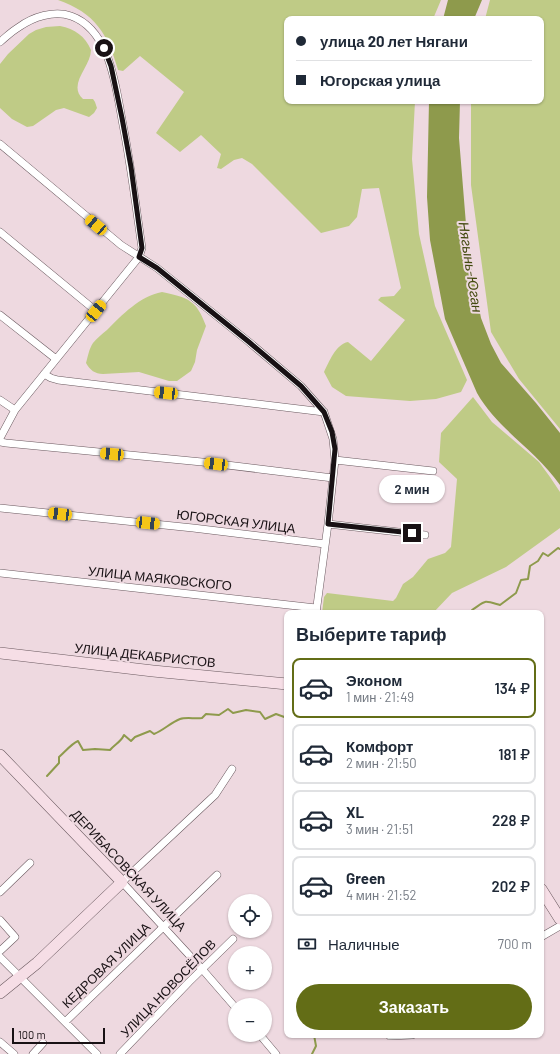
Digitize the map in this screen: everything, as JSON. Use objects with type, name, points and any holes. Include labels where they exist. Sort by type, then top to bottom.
[{"type":"street","points":[[0,42],[32,19],[49,14],[63,13],[79,19],[92,29],[100,40],[111,66],[131,167],[142,248],[139,257],[2,426],[0,438]]},
{"type":"street","points":[[0,144],[121,245],[157,268],[249,342],[301,386],[324,412],[334,439],[334,460],[328,524],[316,610]]},
{"type":"street","points":[[0,232],[96,311]]},
{"type":"street","points":[[0,315],[56,360]]},
{"type":"street","points":[[44,374],[58,380],[324,412]]},
{"type":"street","points":[[0,400],[15,410]]},
{"type":"street","points":[[0,442],[98,453],[202,462],[333,478]]},
{"type":"street","points":[[334,460],[432,471]]},
{"type":"street","name":"ЮГОРСКАЯ УЛИЦА","points":[[0,508],[193,528],[325,544]]},
{"type":"street","points":[[328,524],[425,535]]},
{"type":"street","name":"УЛИЦА МАЯКОВСКОГО","points":[[0,572],[308,610]]},
{"type":"street","name":"УЛИЦА ДЕКАБРИСТОВ","points":[[0,653],[153,671],[284,684]]},
{"type":"street","name":"ДЕРИБАСОВСКАЯ УЛИЦА","points":[[0,755],[122,882],[228,999]]},
{"type":"street","points":[[0,993],[37,963],[215,795],[232,769]]},
{"type":"street","points":[[0,892],[30,863]]},
{"type":"street","name":"КЕДРОВАЯ УЛИЦА","points":[[65,1022],[217,875]]},
{"type":"street","points":[[544,894],[560,919]]},
{"type":"street","points":[[0,920],[15,937],[0,951]]},
{"type":"street","points":[[544,935],[560,926]]},
{"type":"street","name":"УЛИЦА НОВОСЁЛОВ","points":[[120,1054],[233,939]]},
{"type":"street","points":[[0,957],[97,1054]]},
{"type":"street","points":[[0,1042],[14,1054]]},
{"type":"street","points":[[266,1042],[276,1054]]},
{"type":"street","points":[[33,1054],[44,1043]]},
{"type":"shaded area","points":[[58,0],[441,0],[434,16],[284,16],[284,104],[415,104],[412,159],[419,234],[435,306],[467,380],[461,392],[436,399],[410,401],[346,396],[332,387],[324,372],[336,350],[340,346],[348,342],[371,361],[405,320],[378,300],[381,297],[394,296],[401,288],[379,188],[362,189],[357,217],[349,226],[321,233],[252,164],[242,158],[234,160],[221,169],[217,168],[221,154],[201,135],[180,152],[156,133],[184,92],[140,56],[123,71],[118,70],[110,46],[98,26],[82,11]]},
{"type":"shaded area","points":[[490,0],[560,0],[560,429],[519,379],[491,332],[471,185],[471,104],[544,104],[544,16],[486,16]]},
{"type":"shaded area","points":[[60,26],[75,31],[83,37],[89,45],[91,50],[90,56],[88,63],[78,81],[78,87],[79,93],[83,99],[93,99],[97,108],[89,117],[64,108],[56,110],[33,126],[27,127],[12,119],[0,108],[0,64],[29,34],[46,27]]},
{"type":"shaded area","points":[[162,292],[185,298],[190,301],[199,310],[206,326],[191,371],[177,381],[169,381],[139,372],[103,374],[91,370],[86,363],[93,343],[125,312],[146,298]]},
{"type":"shaded area","points":[[473,397],[492,422],[539,462],[560,492],[560,528],[506,567],[452,593],[436,610],[322,610],[324,597],[327,593],[393,601],[403,584],[413,577],[428,559],[445,553],[451,547],[457,479],[439,462],[441,433]]},
{"type":"water","points":[[448,0],[482,0],[475,16],[444,16]]},
{"type":"water","name":"Нягынь-Юган","points":[[429,104],[460,104],[459,138],[468,249],[481,318],[491,344],[501,363],[560,433],[560,485],[540,461],[495,418],[477,393],[445,319],[430,240],[427,197]]},
{"type":"waterway","points":[[472,610],[485,602],[500,605],[516,593],[521,580],[528,579],[530,566],[538,561],[543,553],[548,556],[558,548],[560,549]]},
{"type":"waterway","points":[[47,776],[59,763],[59,757],[70,746],[78,741],[83,750],[110,750],[124,735],[131,741],[135,737],[150,731],[154,734],[161,731],[173,722],[180,719],[202,718],[206,714],[219,715],[228,709],[233,713],[246,710],[260,712],[265,719],[276,714],[284,717]]},
{"type":"waterway","points":[[312,1054],[316,1046],[315,1038]]},
{"type":"route","points":[[104,48],[111,66],[131,167],[142,248],[139,257],[157,268],[249,342],[301,386],[324,412],[332,432],[335,449],[328,524],[412,533]]}]
